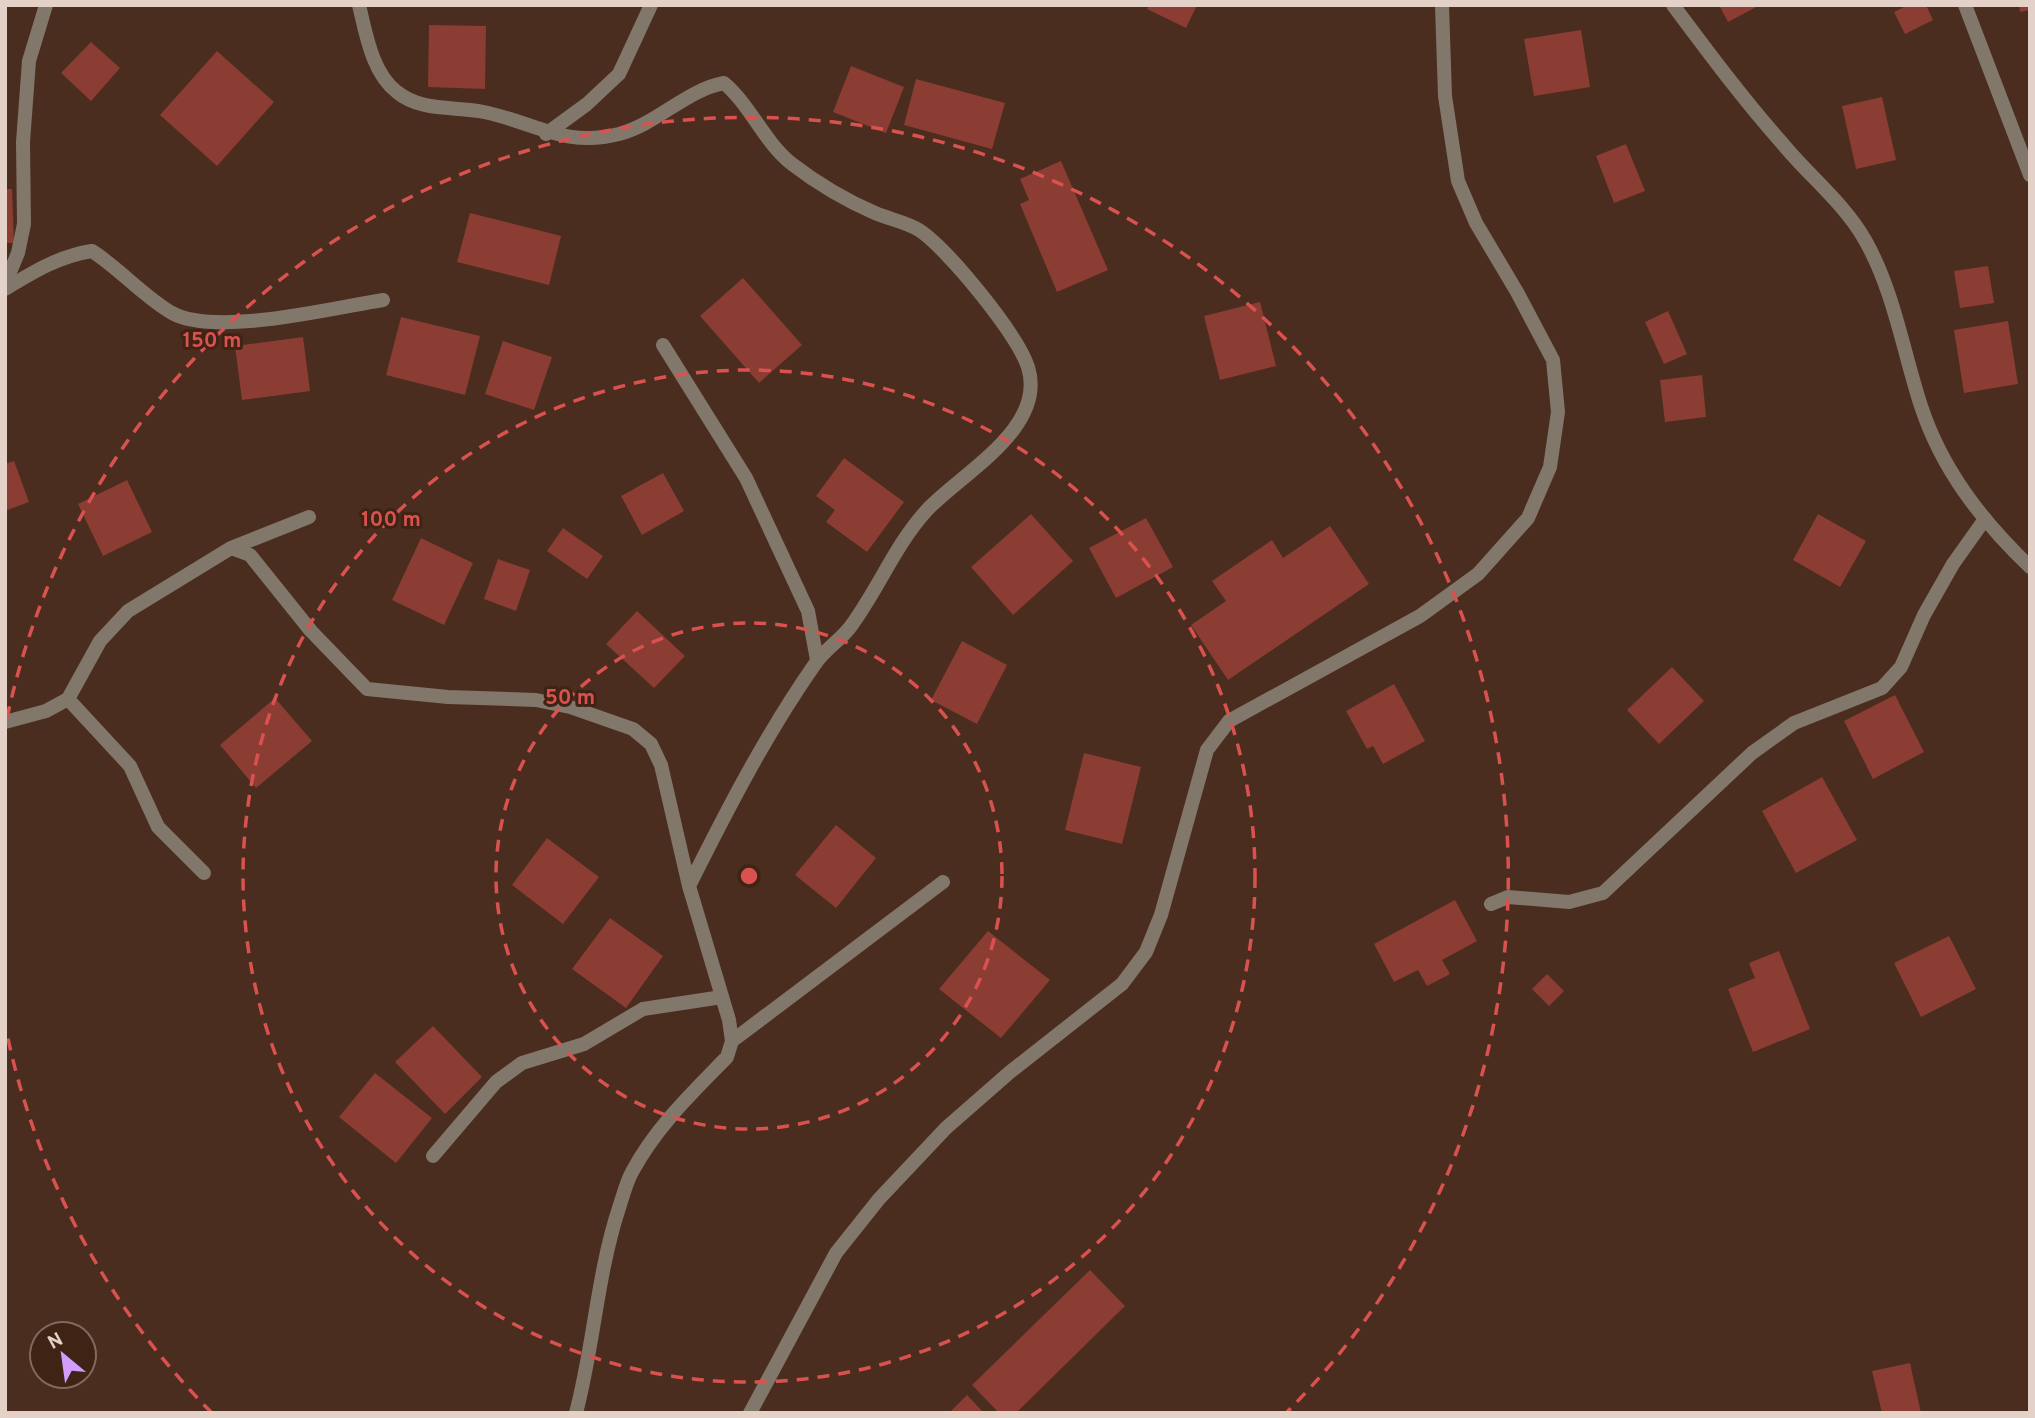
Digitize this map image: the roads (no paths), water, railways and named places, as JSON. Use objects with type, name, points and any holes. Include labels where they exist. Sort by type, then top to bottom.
[{"type":"street","points":[[5,287],[18,253],[24,224],[23,142],[29,61],[47,5]]},
{"type":"street","points":[[359,5],[377,66],[395,91],[412,103],[482,112],[517,121],[546,134],[586,138],[619,134],[653,120],[710,86],[724,83],[736,93],[761,130],[790,162],[834,194],[917,228],[943,248],[1004,328],[1028,366],[1031,395],[1025,416],[1008,437],[927,511],[888,562],[850,628],[817,660],[756,757],[689,886]]},
{"type":"street","points":[[546,134],[587,104],[618,74],[652,5]]},
{"type":"street","points":[[750,1413],[836,1253],[879,1199],[946,1128],[1010,1072],[1122,984],[1146,952],[1161,915],[1207,750],[1229,722],[1420,616],[1478,574],[1528,518],[1550,467],[1558,412],[1553,360],[1476,223],[1458,181],[1445,96],[1442,5]]},
{"type":"street","points":[[1673,5],[1764,122],[1863,236],[1881,271],[1922,408],[1940,453],[1958,485],[2030,568]]},
{"type":"street","points":[[1965,5],[2030,175]]},
{"type":"street","points":[[5,287],[72,254],[92,251],[174,314],[205,323],[252,320],[383,300]]},
{"type":"street","points":[[663,345],[746,478],[808,611],[817,660]]},
{"type":"street","points":[[5,722],[46,711],[68,699],[100,641],[128,611],[231,548],[309,517]]},
{"type":"street","points":[[1491,904],[1508,897],[1569,902],[1603,893],[1752,753],[1794,723],[1882,688],[1901,667],[1924,615],[1953,565],[1985,519]]},
{"type":"street","points":[[231,548],[250,555],[311,631],[367,689],[449,697],[536,700],[570,707],[633,729],[651,744],[661,765],[689,886],[722,997],[732,1041],[727,1056],[660,1127],[630,1174],[612,1230],[597,1291],[589,1365],[576,1413]]},
{"type":"street","points":[[68,699],[131,766],[158,827],[204,873]]},
{"type":"street","points":[[732,1041],[943,882]]},
{"type":"street","points":[[433,1156],[496,1082],[522,1063],[584,1044],[643,1009],[722,997]]}]
